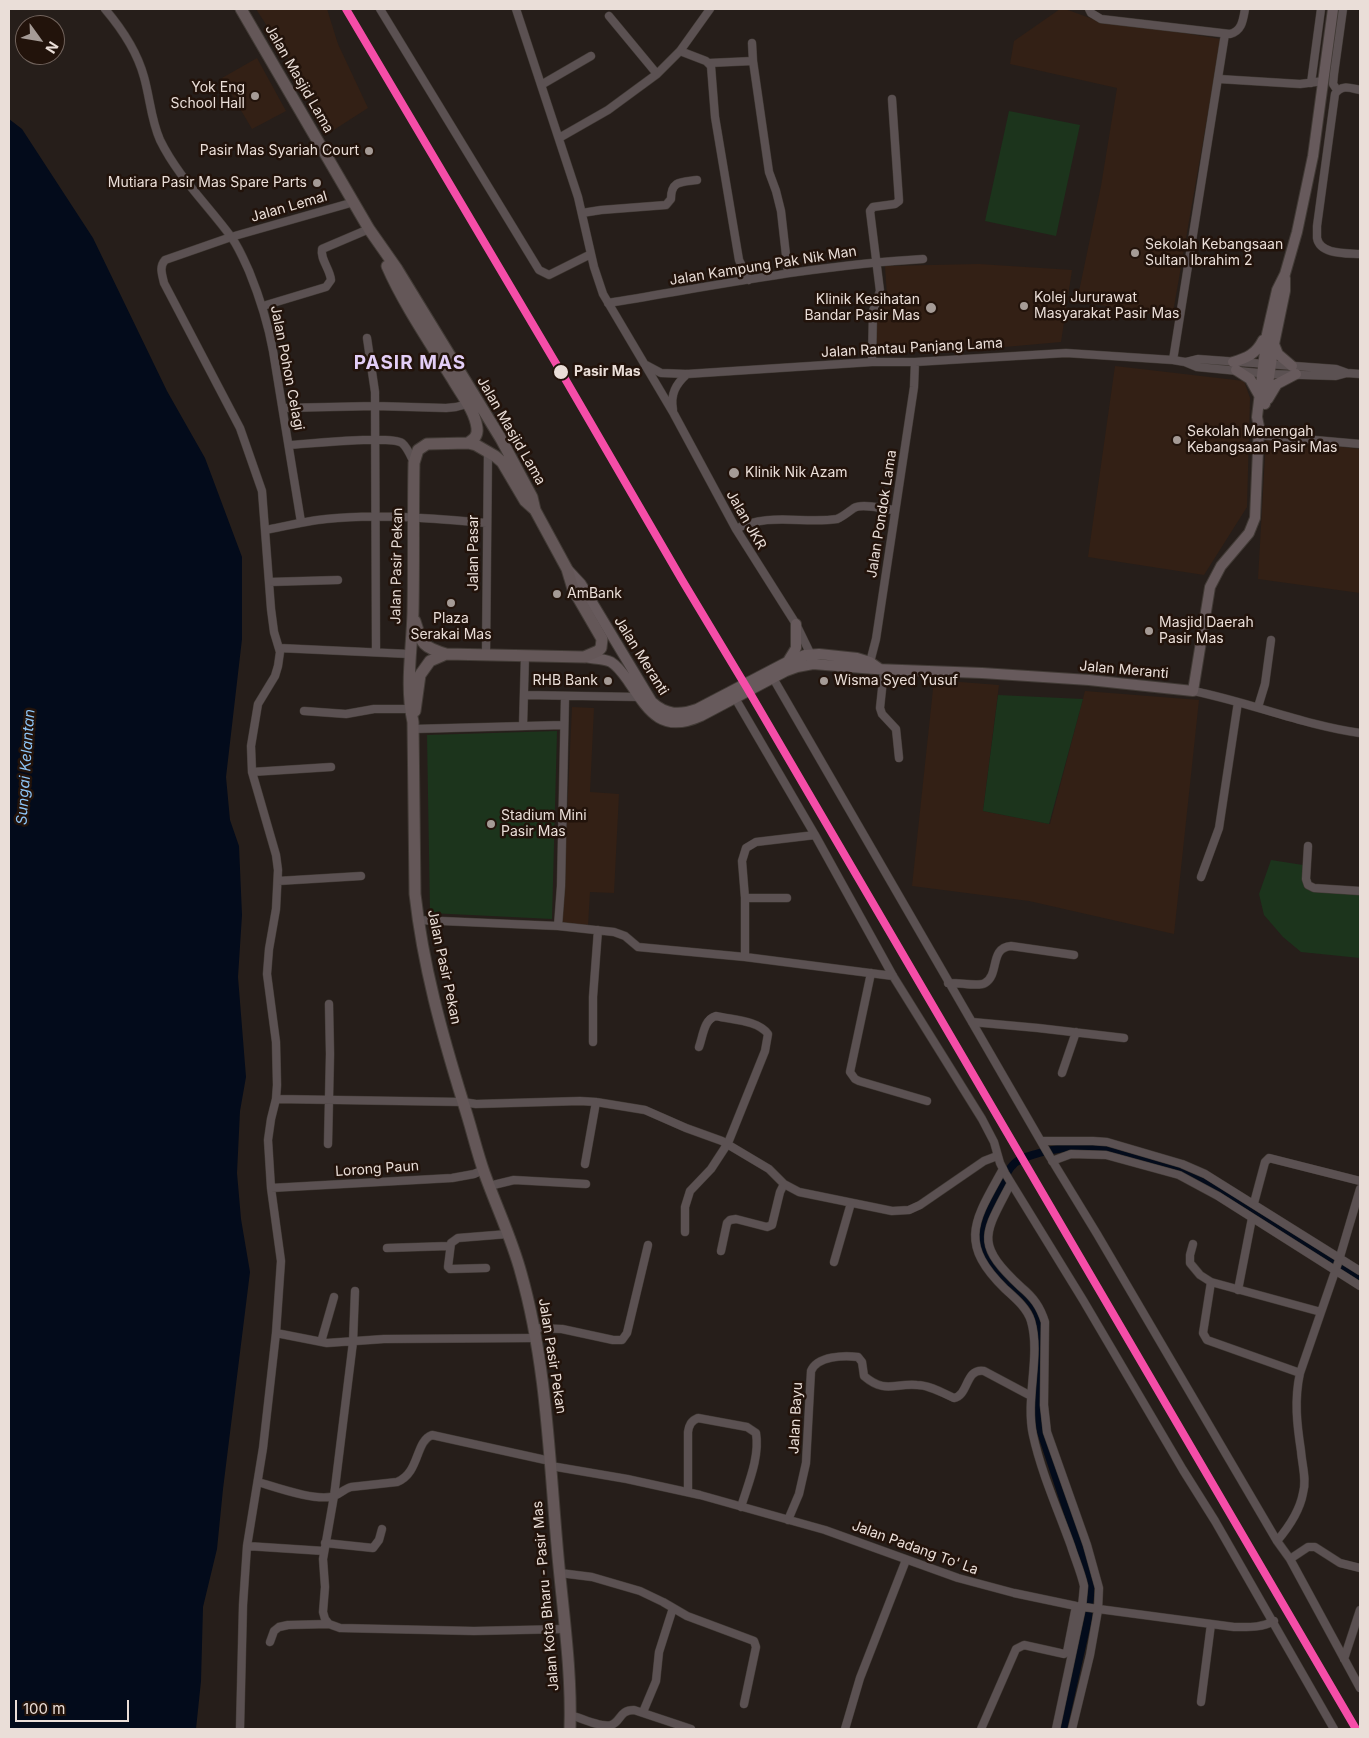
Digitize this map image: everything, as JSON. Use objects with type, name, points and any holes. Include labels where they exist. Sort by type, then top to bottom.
[{"type":"highway","name":"Jalan Masjid Lama","points":[[240,9],[377,242],[467,404],[478,429],[475,439],[468,443]]},
{"type":"highway","name":"Jalan Masjid Lama","points":[[402,286],[501,439],[532,497],[535,510],[567,568],[573,589],[602,639]]},
{"type":"highway","name":"Jalan Masjid Lama","points":[[468,443],[488,451],[502,462],[525,501],[535,510]]},
{"type":"highway","points":[[414,463],[418,450],[426,444],[468,443]]},
{"type":"highway","name":"Jalan Pasir Pekan","points":[[414,463],[413,614],[409,654],[410,709],[413,726],[414,886],[418,920],[430,986],[451,1065],[489,1186],[521,1271],[528,1298],[544,1388],[550,1464]]},
{"type":"highway","points":[[413,614],[423,644],[433,650],[446,654],[584,657],[601,648],[606,627]]},
{"type":"highway","points":[[413,726],[420,675],[430,660],[446,654]]},
{"type":"highway","name":"Jalan Kota Bharu - Pasir Mas","points":[[550,1464],[565,1628],[571,1715],[570,1729]]},
{"type":"main road","points":[[1193,691],[1210,587],[1221,566],[1249,533],[1255,518],[1259,431],[1263,417],[1262,400],[1266,369],[1267,334],[1277,290],[1285,274],[1297,232],[1308,181],[1324,82],[1333,9]]},
{"type":"main road","points":[[1266,369],[1274,344],[1285,291],[1285,274]]},
{"type":"main road","points":[[1262,400],[1253,383],[1235,366],[1255,353],[1267,334]]},
{"type":"main road","points":[[1262,400],[1294,370],[1283,359],[1274,344]]},
{"type":"main road","name":"Jalan Meranti","points":[[567,568],[581,584],[652,702],[677,718]]},
{"type":"main road","points":[[677,718],[737,694],[787,662],[796,648],[796,624]]},
{"type":"main road","name":"Jalan Meranti","points":[[584,657],[610,662],[618,667],[639,697],[655,715],[661,719],[677,718]]},
{"type":"main road","points":[[754,683],[773,678],[812,659]]},
{"type":"main road","points":[[787,662],[812,659],[869,665],[882,670]]},
{"type":"main road","name":"Jalan Meranti","points":[[882,670],[1080,680],[1193,691]]},
{"type":"street","name":"Jalan Pohon Celagi","points":[[105,9],[129,40],[136,54],[144,77],[156,130],[164,147],[191,188],[231,237],[241,253],[262,306],[268,323],[301,522]]},
{"type":"street","points":[[380,9],[539,270],[549,275],[591,254]]},
{"type":"street","name":"Jalan JKR","points":[[516,9],[582,213],[599,283],[608,303],[674,414],[736,529],[796,624],[812,659]]},
{"type":"street","points":[[559,138],[592,121],[658,74],[680,51],[710,9]]},
{"type":"street","points":[[1089,9],[1091,13],[1101,19],[1225,34],[1235,33],[1240,29],[1245,9]]},
{"type":"street","points":[[1311,83],[1321,9]]},
{"type":"street","points":[[1337,90],[1333,84],[1343,9]]},
{"type":"street","points":[[609,16],[658,74]]},
{"type":"street","points":[[1173,360],[1225,34]]},
{"type":"street","points":[[752,43],[769,172],[780,205],[788,273]]},
{"type":"street","points":[[680,51],[709,63],[753,61]]},
{"type":"street","points":[[541,85],[591,56]]},
{"type":"street","points":[[709,63],[711,66],[715,117],[739,260],[749,280]]},
{"type":"street","points":[[1219,79],[1265,82],[1324,82]]},
{"type":"street","points":[[1360,90],[1344,87],[1337,90],[1334,98],[1317,226],[1317,240],[1323,248],[1330,251],[1360,254]]},
{"type":"street","points":[[872,362],[873,311],[880,291],[875,262],[871,209],[873,207],[895,204],[899,201],[892,99]]},
{"type":"street","points":[[582,213],[666,205],[671,198],[671,191],[674,185],[697,180]]},
{"type":"street","points":[[1308,181],[1323,183]]},
{"type":"street","name":"Jalan Lemal","points":[[279,648],[274,632],[262,491],[240,428],[164,283],[161,268],[165,260],[231,237],[354,202]]},
{"type":"street","points":[[262,306],[326,287],[331,280],[321,254],[322,249],[369,229]]},
{"type":"street","name":"Jalan Kampung Pak Nik Man","points":[[608,303],[788,273],[875,262],[923,259]]},
{"type":"street","points":[[367,338],[372,367],[375,406],[376,651]]},
{"type":"street","name":"Jalan Rantau Panjang Lama","points":[[642,362],[651,369],[661,373],[687,374],[872,362],[915,362],[1066,353],[1185,362],[1198,359],[1235,366],[1266,369],[1336,369],[1347,373],[1360,374]]},
{"type":"street","name":"Jalan Pondok Lama","points":[[869,665],[876,639],[914,387],[915,362]]},
{"type":"street","points":[[674,414],[671,401],[675,388],[679,381],[687,374]]},
{"type":"street","points":[[283,408],[375,406],[446,408],[467,404]]},
{"type":"street","points":[[1259,431],[1360,444]]},
{"type":"street","points":[[289,445],[375,440],[400,442],[414,463]]},
{"type":"street","name":"Jalan Pasar","points":[[486,654],[488,451]]},
{"type":"street","points":[[736,529],[749,523],[769,520],[837,519],[843,517],[854,508],[862,506],[894,510]]},
{"type":"street","points":[[266,530],[301,522],[336,518],[413,518],[487,523]]},
{"type":"street","points":[[269,582],[338,580]]},
{"type":"street","points":[[1258,707],[1265,684],[1271,640]]},
{"type":"street","points":[[240,1729],[243,1605],[247,1546],[258,1482],[276,1333],[281,1261],[271,1188],[268,1140],[276,1099],[276,1042],[267,974],[278,881],[276,855],[252,772],[251,746],[258,704],[275,676],[280,658],[279,648],[409,654]]},
{"type":"street","points":[[523,726],[525,656]]},
{"type":"street","points":[[882,670],[880,708],[882,714],[896,729],[899,758]]},
{"type":"street","points":[[773,678],[1042,1144],[1277,1541],[1290,1559],[1360,1688]]},
{"type":"street","name":"Jalan Meranti","points":[[1193,691],[1313,723],[1360,733]]},
{"type":"street","points":[[737,694],[893,976],[982,1119],[994,1142],[997,1156],[1010,1182],[1083,1300],[1182,1470],[1215,1521],[1274,1621],[1334,1729]]},
{"type":"street","points":[[525,695],[639,697]]},
{"type":"street","points":[[558,926],[564,697]]},
{"type":"street","points":[[1201,877],[1219,828],[1238,702]]},
{"type":"street","points":[[304,711],[346,714],[374,709],[410,709]]},
{"type":"street","points":[[413,726],[563,725]]},
{"type":"street","points":[[252,772],[332,767]]},
{"type":"street","points":[[745,957],[745,898],[742,860],[746,848],[756,842],[815,835]]},
{"type":"street","points":[[1308,846],[1306,879],[1308,885],[1314,888],[1360,891]]},
{"type":"street","points":[[278,881],[361,876]]},
{"type":"street","points":[[745,898],[787,898]]},
{"type":"street","points":[[418,920],[558,926],[598,930],[620,933],[638,947],[745,957],[893,976]]},
{"type":"street","points":[[593,1042],[593,997],[598,930]]},
{"type":"street","points":[[948,983],[986,983],[999,951],[1005,947],[1074,955]]},
{"type":"street","points":[[871,973],[850,1072],[859,1081],[927,1102]]},
{"type":"street","points":[[328,1144],[329,1004]]},
{"type":"street","points":[[685,1232],[684,1207],[690,1192],[711,1169],[728,1144],[765,1051],[768,1034],[757,1025],[716,1016],[707,1022],[699,1047]]},
{"type":"street","points":[[972,1022],[1124,1038]]},
{"type":"street","points":[[1062,1073],[1076,1032]]},
{"type":"street","points":[[276,1099],[463,1102],[476,1104],[596,1102],[649,1111],[676,1124],[728,1144],[769,1169],[784,1184],[799,1192],[892,1211],[909,1210],[920,1205],[984,1161],[997,1156]]},
{"type":"street","points":[[585,1164],[596,1102]]},
{"type":"street","points":[[1042,1144],[1093,1141],[1119,1145],[1194,1168],[1254,1203],[1360,1272]]},
{"type":"street","points":[[1051,1159],[1071,1154],[1090,1153],[1120,1158],[1179,1175],[1205,1188],[1360,1286]]},
{"type":"street","points":[[1254,1203],[1265,1162],[1269,1158],[1360,1181]]},
{"type":"street","name":"Lorong Paun","points":[[271,1188],[452,1178],[484,1170]]},
{"type":"street","points":[[1004,1171],[986,1201],[974,1232],[980,1259],[993,1277],[1019,1302],[1031,1321],[1034,1346],[1031,1421],[1036,1448],[1084,1586],[1056,1729]]},
{"type":"street","points":[[489,1186],[514,1180],[586,1184]]},
{"type":"street","points":[[1010,1182],[992,1220],[987,1239],[989,1248],[1002,1268],[1036,1301],[1042,1312],[1045,1322],[1044,1405],[1046,1426],[1051,1447],[1077,1514],[1098,1579],[1099,1588],[1090,1655],[1072,1729]]},
{"type":"street","points":[[721,1251],[727,1224],[730,1220],[767,1227],[772,1225],[780,1192],[784,1184]]},
{"type":"street","points":[[1277,1541],[1289,1525],[1303,1494],[1305,1482],[1296,1420],[1297,1385],[1336,1270],[1360,1189]]},
{"type":"street","points":[[834,1262],[851,1203]]},
{"type":"street","points":[[1238,1290],[1252,1218]]},
{"type":"street","points":[[486,1268],[450,1269],[448,1267],[449,1246],[453,1240],[458,1238],[508,1234]]},
{"type":"street","points":[[1193,1244],[1190,1263],[1200,1275],[1211,1282],[1321,1312]]},
{"type":"street","points":[[276,1333],[321,1342],[353,1342],[534,1333],[562,1329],[613,1340],[622,1340],[628,1333],[648,1245]]},
{"type":"street","points":[[387,1248],[449,1246]]},
{"type":"street","points":[[1211,1282],[1203,1333],[1207,1340],[1300,1374]]},
{"type":"street","points":[[329,1624],[323,1612],[325,1547],[334,1496],[353,1342],[355,1291]]},
{"type":"street","points":[[321,1342],[334,1297]]},
{"type":"street","name":"Jalan Bayu","points":[[788,1520],[804,1478],[811,1371],[818,1361],[858,1357],[862,1362],[864,1376],[875,1383],[891,1388],[916,1384],[954,1398],[960,1396],[974,1373],[978,1370],[984,1371],[1031,1396]]},
{"type":"street","points":[[688,1492],[688,1432],[692,1421],[698,1418],[748,1427],[756,1433],[757,1439],[754,1462],[741,1507]]},
{"type":"street","name":"Jalan Padang To' La","points":[[334,1496],[351,1487],[403,1480],[410,1473],[423,1443],[430,1435],[436,1435],[550,1464],[688,1492],[825,1530],[906,1560],[980,1584],[1080,1607],[1211,1624],[1252,1627],[1265,1626],[1274,1621]]},
{"type":"street","points":[[258,1482],[321,1498],[334,1496]]},
{"type":"street","points":[[247,1546],[373,1548],[379,1540],[382,1529]]},
{"type":"street","points":[[1290,1559],[1304,1548],[1311,1546],[1340,1563],[1360,1568]]},
{"type":"street","points":[[845,1729],[860,1678],[906,1560]]},
{"type":"street","points":[[560,1573],[592,1577],[617,1584],[653,1597],[687,1616],[754,1641],[756,1647],[744,1704]]},
{"type":"street","points":[[981,1729],[1016,1649],[1024,1645],[1064,1654],[1067,1652],[1080,1607]]},
{"type":"street","points":[[644,1712],[656,1681],[659,1652],[673,1608]]},
{"type":"street","points":[[1344,1658],[1360,1610]]},
{"type":"street","points":[[270,1642],[272,1634],[279,1627],[299,1624],[329,1624],[340,1628],[474,1631],[565,1628]]},
{"type":"street","points":[[1201,1702],[1211,1624]]},
{"type":"street","points":[[571,1715],[616,1727],[623,1713],[628,1710],[644,1712],[691,1729]]},
{"type":"shaded area","points":[[256,9],[327,9],[338,44],[368,108],[329,133],[291,63]]},
{"type":"shaded area","points":[[1060,9],[1090,18],[1221,39],[1172,318],[1077,301],[1101,186],[1117,88],[1010,64],[1014,41]]},
{"type":"shaded area","name":"Yok Eng School Hall","points":[[257,58],[286,111],[252,129],[222,78]]},
{"type":"shaded area","points":[[979,264],[1072,270],[1061,342],[982,349],[877,353],[876,319],[887,296],[885,266]]},
{"type":"shaded area","name":"Sekolah Menengah Kebangsaan Pasir Mas","points":[[1115,366],[1244,381],[1250,398],[1247,507],[1204,575],[1088,557]]},
{"type":"shaded area","points":[[1266,438],[1360,449],[1360,593],[1258,579]]},
{"type":"shaded area","points":[[934,680],[999,685],[983,811],[1050,824],[1085,691],[1199,700],[1174,934],[1029,901],[912,886]]},
{"type":"shaded area","points":[[572,707],[594,708],[590,792],[619,794],[614,893],[590,892],[588,926],[562,925]]},
{"type":"green space","points":[[1009,111],[1080,125],[1056,236],[985,221]]},
{"type":"green space","points":[[998,695],[1083,699],[1049,824],[983,811]]},
{"type":"green space","name":"Stadium Mini Pasir Mas","points":[[557,731],[552,919],[430,913],[427,735]]},
{"type":"green space","points":[[1271,860],[1303,865],[1304,888],[1360,894],[1360,958],[1301,952],[1283,937],[1264,915],[1259,894]]},
{"type":"water","name":"Sungai Kelantan","points":[[9,119],[22,129],[93,238],[167,391],[205,458],[242,557],[242,639],[226,777],[230,820],[239,846],[242,915],[238,977],[246,1077],[240,1111],[237,1173],[241,1219],[250,1272],[217,1549],[203,1607],[201,1681],[196,1729],[9,1729]]},
{"type":"waterway","points":[[1063,1729],[1088,1619],[1091,1583],[1039,1426],[1037,1415],[1039,1319],[1034,1307],[1025,1296],[993,1267],[985,1255],[981,1241],[983,1224],[1009,1170],[1017,1161],[1024,1158],[1061,1148],[1105,1149],[1149,1159],[1211,1186],[1360,1279]]},
{"type":"transit line","points":[[346,9],[747,688],[1356,1729]]},
{"type":"place","name":"Yok Eng School Hall","points":[[255,96]]},
{"type":"place","name":"Pasir Mas Syariah Court","points":[[369,151]]},
{"type":"place","name":"Mutiara Pasir Mas Spare Parts","points":[[317,183]]},
{"type":"place","name":"Sekolah Kebangsaan Sultan Ibrahim 2","points":[[1135,253]]},
{"type":"place","name":"Kolej Jururawat Masyarakat Pasir Mas","points":[[1024,306]]},
{"type":"place","name":"Klinik Kesihatan Bandar Pasir Mas","points":[[931,308]]},
{"type":"place","name":"Pasir Mas","points":[[561,372]]},
{"type":"place","name":"Sekolah Menengah Kebangsaan Pasir Mas","points":[[1177,440]]},
{"type":"place","name":"Klinik Nik Azam","points":[[734,473]]},
{"type":"place","name":"AmBank","points":[[557,594]]},
{"type":"place","name":"Plaza Serakai Mas","points":[[451,603]]},
{"type":"place","name":"Masjid Daerah Pasir Mas","points":[[1149,631]]},
{"type":"place","name":"RHB Bank","points":[[608,681]]},
{"type":"place","name":"Wisma Syed Yusuf","points":[[824,681]]},
{"type":"place","name":"Stadium Mini Pasir Mas","points":[[491,824]]},
{"type":"district","name":"PASIR MAS","points":[[410,363]]}]
